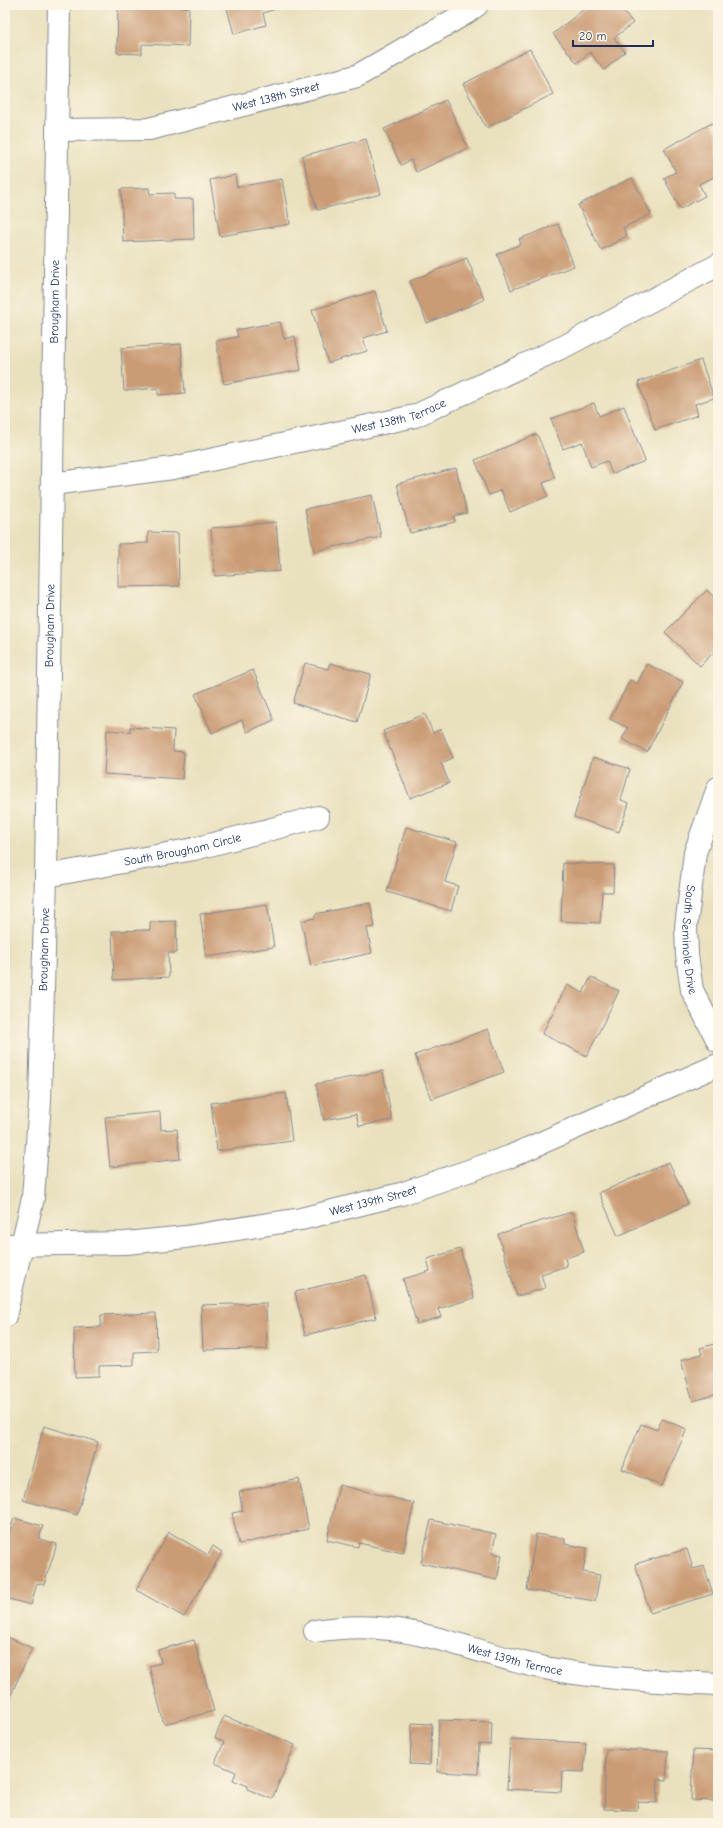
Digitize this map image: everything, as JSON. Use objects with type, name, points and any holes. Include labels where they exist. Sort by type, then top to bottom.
[{"type":"street","name":"Brougham Drive","points":[[5,1316],[14,1245],[33,1198],[40,1102],[46,876],[59,5]]},
{"type":"street","name":"West 138th Street","points":[[57,130],[149,129],[357,76],[466,13],[477,5]]},
{"type":"street","name":"West 138th Terrace","points":[[52,484],[173,468],[415,416],[566,345],[718,265]]},
{"type":"street","name":"South Seminole Drive","points":[[718,788],[695,852],[686,927],[687,955],[692,990],[718,1041]]},
{"type":"street","name":"South Brougham Circle","points":[[46,876],[194,849],[318,817]]},
{"type":"street","name":"West 139th Street","points":[[14,1245],[126,1243],[186,1237],[301,1219],[401,1194],[523,1151],[718,1065]]},
{"type":"street","name":"West 139th Terrace","points":[[315,1631],[347,1627],[391,1629],[532,1665],[582,1674],[658,1681],[718,1684]]},
{"type":"building","points":[[118,5],[189,7],[188,46],[142,44],[142,54],[117,53]]},
{"type":"building","points":[[226,5],[288,5],[263,13],[266,25],[234,34]]},
{"type":"building","points":[[589,5],[618,5],[633,23],[614,38],[625,52],[604,70],[590,52],[577,63],[553,34]]},
{"type":"building","points":[[530,49],[553,94],[486,128],[463,84]]},
{"type":"building","points":[[446,100],[468,148],[416,172],[411,160],[401,165],[384,129]]},
{"type":"building","points":[[712,123],[718,134],[718,175],[699,184],[705,196],[680,209],[664,178],[676,172],[664,149]]},
{"type":"building","points":[[366,139],[381,194],[317,210],[302,156]]},
{"type":"building","points":[[235,175],[237,187],[282,179],[290,224],[220,236],[210,180]]},
{"type":"building","points":[[632,178],[651,214],[623,228],[627,236],[601,250],[578,205]]},
{"type":"building","points":[[149,188],[150,194],[174,193],[174,199],[193,199],[194,239],[123,242],[121,189]]},
{"type":"building","points":[[558,224],[574,266],[511,290],[497,254],[521,244],[519,239]]},
{"type":"building","points":[[467,258],[484,300],[427,323],[410,281]]},
{"type":"building","points":[[375,291],[387,331],[363,338],[367,351],[328,363],[312,310]]},
{"type":"building","points":[[280,322],[284,339],[295,336],[301,370],[224,384],[216,341],[238,337],[236,330]]},
{"type":"building","points":[[181,344],[185,393],[158,395],[158,388],[124,391],[121,348]]},
{"type":"building","points":[[701,360],[714,398],[695,404],[698,415],[655,430],[638,382]]},
{"type":"building","points":[[594,403],[599,416],[624,406],[645,461],[612,474],[607,461],[591,467],[582,442],[563,449],[551,419]]},
{"type":"building","points":[[537,434],[555,478],[543,483],[548,496],[510,512],[501,490],[489,495],[475,460]]},
{"type":"building","points":[[456,468],[467,513],[454,516],[455,522],[410,533],[397,484]]},
{"type":"building","points":[[372,495],[381,537],[314,551],[305,509]]},
{"type":"building","points":[[276,522],[280,571],[215,576],[211,528]]},
{"type":"building","points":[[148,532],[178,533],[179,586],[118,587],[118,544],[148,543]]},
{"type":"building","points":[[707,590],[718,601],[718,648],[700,666],[665,632]]},
{"type":"building","points":[[305,663],[328,669],[330,663],[371,674],[357,722],[293,703]]},
{"type":"building","points":[[647,664],[683,682],[647,752],[622,739],[628,728],[610,719],[630,680],[637,684]]},
{"type":"building","points":[[253,670],[274,720],[247,732],[242,720],[212,733],[195,694]]},
{"type":"building","points":[[425,714],[433,733],[441,729],[453,758],[441,763],[449,783],[410,798],[383,731]]},
{"type":"building","points":[[130,727],[174,730],[173,751],[184,752],[182,779],[104,774],[107,730],[130,732]]},
{"type":"building","points":[[593,757],[630,769],[621,800],[629,803],[619,832],[574,817]]},
{"type":"building","points":[[406,827],[457,842],[445,882],[458,886],[451,911],[387,892]]},
{"type":"building","points":[[563,863],[614,865],[613,892],[602,892],[600,923],[561,921]]},
{"type":"building","points":[[370,903],[375,927],[367,928],[372,953],[311,966],[301,921],[315,918],[315,914]]},
{"type":"building","points":[[267,904],[274,947],[206,957],[200,914]]},
{"type":"building","points":[[176,921],[177,953],[168,953],[169,977],[114,980],[112,931],[150,930],[150,922]]},
{"type":"building","points":[[591,977],[619,991],[587,1056],[542,1034],[567,985],[583,993]]},
{"type":"building","points":[[488,1029],[504,1072],[431,1099],[415,1055]]},
{"type":"building","points":[[383,1071],[392,1120],[359,1126],[356,1114],[324,1120],[316,1084]]},
{"type":"building","points":[[286,1093],[292,1141],[217,1151],[211,1103]]},
{"type":"building","points":[[160,1112],[161,1130],[177,1129],[180,1159],[110,1167],[105,1117]]},
{"type":"building","points":[[669,1162],[688,1204],[618,1236],[599,1193]]},
{"type":"building","points":[[572,1212],[584,1252],[565,1258],[567,1266],[541,1274],[545,1288],[517,1296],[498,1234]]},
{"type":"building","points":[[460,1249],[474,1298],[438,1309],[441,1317],[417,1324],[403,1279],[430,1271],[427,1259]]},
{"type":"building","points":[[366,1275],[376,1318],[305,1335],[295,1292]]},
{"type":"building","points":[[266,1303],[267,1349],[203,1350],[201,1305]]},
{"type":"building","points":[[156,1313],[157,1351],[134,1352],[134,1365],[99,1366],[99,1376],[75,1377],[74,1328],[101,1327],[101,1315]]},
{"type":"building","points":[[718,1343],[718,1394],[693,1401],[681,1360],[702,1354],[700,1348]]},
{"type":"building","points":[[662,1419],[687,1429],[662,1486],[622,1469],[641,1424],[657,1430]]},
{"type":"building","points":[[44,1426],[98,1442],[77,1515],[23,1500]]},
{"type":"building","points":[[299,1479],[309,1529],[239,1544],[232,1513],[243,1511],[239,1492]]},
{"type":"building","points":[[339,1485],[414,1503],[403,1553],[359,1543],[358,1547],[327,1540]]},
{"type":"building","points":[[14,1518],[43,1526],[39,1539],[57,1544],[44,1585],[37,1583],[31,1605],[5,1598],[5,1547]]},
{"type":"building","points":[[431,1520],[496,1534],[492,1553],[502,1555],[497,1580],[421,1563]]},
{"type":"building","points":[[169,1532],[208,1555],[213,1546],[222,1552],[184,1617],[136,1590]]},
{"type":"building","points":[[536,1534],[565,1539],[565,1544],[587,1548],[583,1572],[600,1575],[595,1601],[527,1590]]},
{"type":"building","points":[[687,1549],[693,1569],[704,1566],[713,1594],[650,1613],[635,1564]]},
{"type":"building","points":[[5,1636],[32,1648],[5,1708]]},
{"type":"building","points":[[194,1640],[214,1711],[164,1724],[149,1666],[161,1663],[158,1650]]},
{"type":"building","points":[[224,1716],[295,1745],[272,1799],[247,1789],[248,1786],[233,1780],[236,1772],[215,1763],[224,1742],[215,1738]]},
{"type":"building","points":[[439,1720],[492,1722],[491,1745],[479,1744],[478,1774],[437,1772]]},
{"type":"building","points":[[412,1723],[432,1724],[430,1765],[410,1764]]},
{"type":"building","points":[[510,1739],[586,1743],[584,1772],[562,1771],[561,1792],[507,1789]]},
{"type":"building","points":[[606,1749],[668,1751],[666,1780],[658,1779],[657,1803],[638,1802],[637,1810],[604,1809]]},
{"type":"building","points":[[693,1750],[718,1751],[718,1801],[691,1800]]}]
